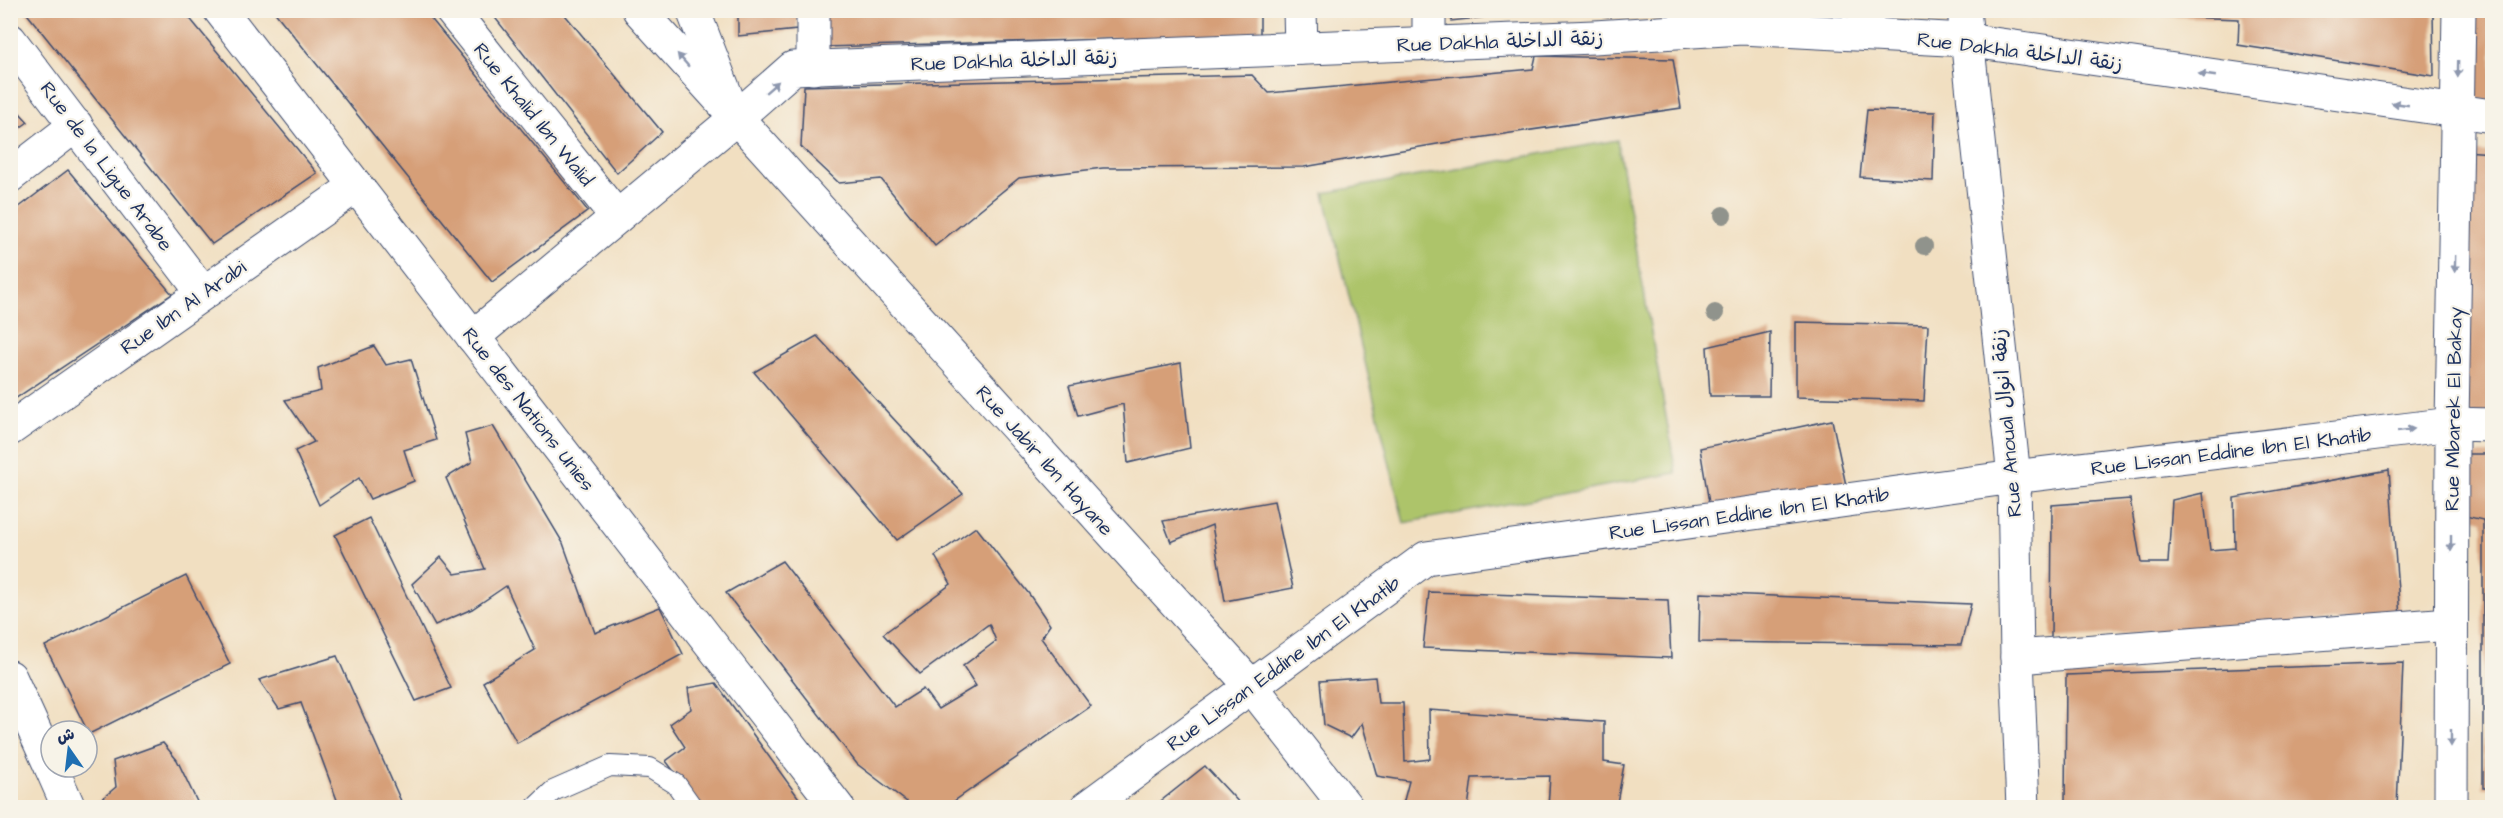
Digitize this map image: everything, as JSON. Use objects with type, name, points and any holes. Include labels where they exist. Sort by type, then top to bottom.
[{"type":"street","name":"Rue des Nations Unies","points":[[220,10],[838,807]]},
{"type":"street","name":"Rue Khalid Ibn Walid","points":[[451,10],[617,217]]},
{"type":"street","name":"Rue Jabir Ibn Hayane","points":[[639,10],[735,119],[1252,687],[1347,807]]},
{"type":"street","points":[[693,10],[735,119]]},
{"type":"street","points":[[813,10],[813,68]]},
{"type":"street","points":[[1300,10],[1301,48]]},
{"type":"street","points":[[1429,10],[1429,44]]},
{"type":"street","name":"Rue Mbarek El Bakay","points":[[2451,807],[2452,424],[2459,10]]},
{"type":"street","name":"Rue Dakhla زنقة الداخلة","points":[[473,337],[793,68],[1429,44],[1594,24],[1742,19],[1965,25],[2457,112],[2493,116]]},
{"type":"street","name":"Rue Anoual زنقة انوال","points":[[1965,25],[2014,477],[2017,657],[2023,807]]},
{"type":"street","name":"Rue de la Ligue Arabe","points":[[10,40],[203,293]]},
{"type":"street","points":[[10,176],[76,125]]},
{"type":"street","name":"Rue Ibn Al Arabi","points":[[10,429],[356,186]]},
{"type":"street","name":"Rue Lissan Eddine Ibn El Khatib","points":[[1101,803],[1426,558],[2014,477],[2452,424],[2493,425]]},
{"type":"street","points":[[2017,657],[2450,624]]},
{"type":"street","points":[[10,676],[39,740]]},
{"type":"street","points":[[56,779],[69,807]]},
{"type":"lane","points":[[535,807],[553,791],[610,766],[650,768],[676,784],[693,807]]},
{"type":"green space","points":[[1617,140],[1676,473],[1404,523],[1324,193]]},
{"type":"building","points":[[24,10],[183,10],[317,173],[212,244]]},
{"type":"building","points":[[273,10],[424,10],[588,211],[492,282]]},
{"type":"building","points":[[489,10],[561,10],[662,132],[617,173]]},
{"type":"building","points":[[738,10],[797,10],[797,30],[738,36]]},
{"type":"building","points":[[822,10],[1260,10],[1260,35],[823,47]]},
{"type":"building","points":[[1451,10],[1530,10],[1530,12],[1451,21]]},
{"type":"building","points":[[2129,10],[2433,10],[2434,76],[2238,45],[2239,19],[2129,15]]},
{"type":"building","points":[[2470,10],[2492,10],[2492,101],[2468,98]]},
{"type":"building","points":[[1536,56],[1673,59],[1681,108],[1443,143],[1304,167],[1103,168],[1019,178],[935,246],[881,179],[839,183],[801,147],[804,86],[1252,75],[1269,93],[1533,69]]},
{"type":"building","points":[[10,102],[28,122],[10,135]]},
{"type":"building","points":[[1867,110],[1935,112],[1933,181],[1860,177]]},
{"type":"building","points":[[2465,151],[2492,153],[2492,419],[2462,421]]},
{"type":"building","points":[[68,170],[172,294],[10,402],[10,214]]},
{"type":"building","points":[[1796,322],[1928,325],[1924,401],[1796,397]]},
{"type":"building","points":[[1770,332],[1769,396],[1710,396],[1707,347]]},
{"type":"building","points":[[817,336],[963,494],[897,540],[754,372]]},
{"type":"building","points":[[374,346],[386,365],[411,359],[436,440],[404,450],[414,481],[370,499],[359,478],[319,505],[295,451],[314,442],[285,400],[321,391],[318,368]]},
{"type":"building","points":[[1181,363],[1190,448],[1128,463],[1123,404],[1078,416],[1069,386]]},
{"type":"building","points":[[1832,420],[1847,490],[1711,515],[1700,448]]},
{"type":"building","points":[[493,426],[563,543],[595,633],[660,607],[683,654],[517,743],[483,682],[535,650],[506,586],[472,609],[435,625],[412,584],[441,557],[455,574],[485,569],[446,478],[472,462],[465,434]]},
{"type":"building","points":[[2462,454],[2492,454],[2492,788],[2483,788],[2483,520],[2461,515]]},
{"type":"building","points":[[2389,470],[2400,617],[2051,638],[2052,505],[2130,499],[2141,563],[2168,563],[2172,500],[2203,493],[2210,550],[2235,548],[2234,498]]},
{"type":"building","points":[[1274,501],[1293,588],[1225,601],[1212,525],[1171,542],[1163,521]]},
{"type":"building","points":[[369,518],[451,688],[416,701],[335,535]]},
{"type":"building","points":[[976,527],[1029,594],[1050,625],[1041,638],[1091,706],[944,808],[915,808],[857,764],[726,593],[782,561],[895,707],[923,689],[938,709],[976,686],[963,666],[996,641],[989,624],[920,674],[883,634],[951,584],[935,556]]},
{"type":"building","points":[[186,576],[230,664],[99,729],[99,719],[82,719],[45,646]]},
{"type":"building","points":[[1429,592],[1668,600],[1671,658],[1423,648]]},
{"type":"building","points":[[1700,593],[1971,604],[1961,645],[1699,642]]},
{"type":"building","points":[[337,656],[404,808],[340,808],[301,703],[279,709],[259,680]]},
{"type":"building","points":[[2403,663],[2397,808],[2065,808],[2066,675]]},
{"type":"building","points":[[1375,677],[1378,703],[1403,703],[1405,762],[1430,759],[1429,710],[1604,722],[1604,762],[1624,765],[1616,808],[1548,808],[1550,776],[1472,778],[1468,808],[1402,808],[1409,781],[1377,776],[1362,723],[1351,738],[1324,725],[1320,681]]},
{"type":"building","points":[[716,683],[806,808],[702,808],[666,761],[685,747],[670,724],[691,709],[688,688]]},
{"type":"building","points":[[163,743],[177,760],[200,808],[94,808],[93,806],[116,787],[113,761]]},
{"type":"building","points":[[1205,766],[1244,808],[1152,808]]}]
